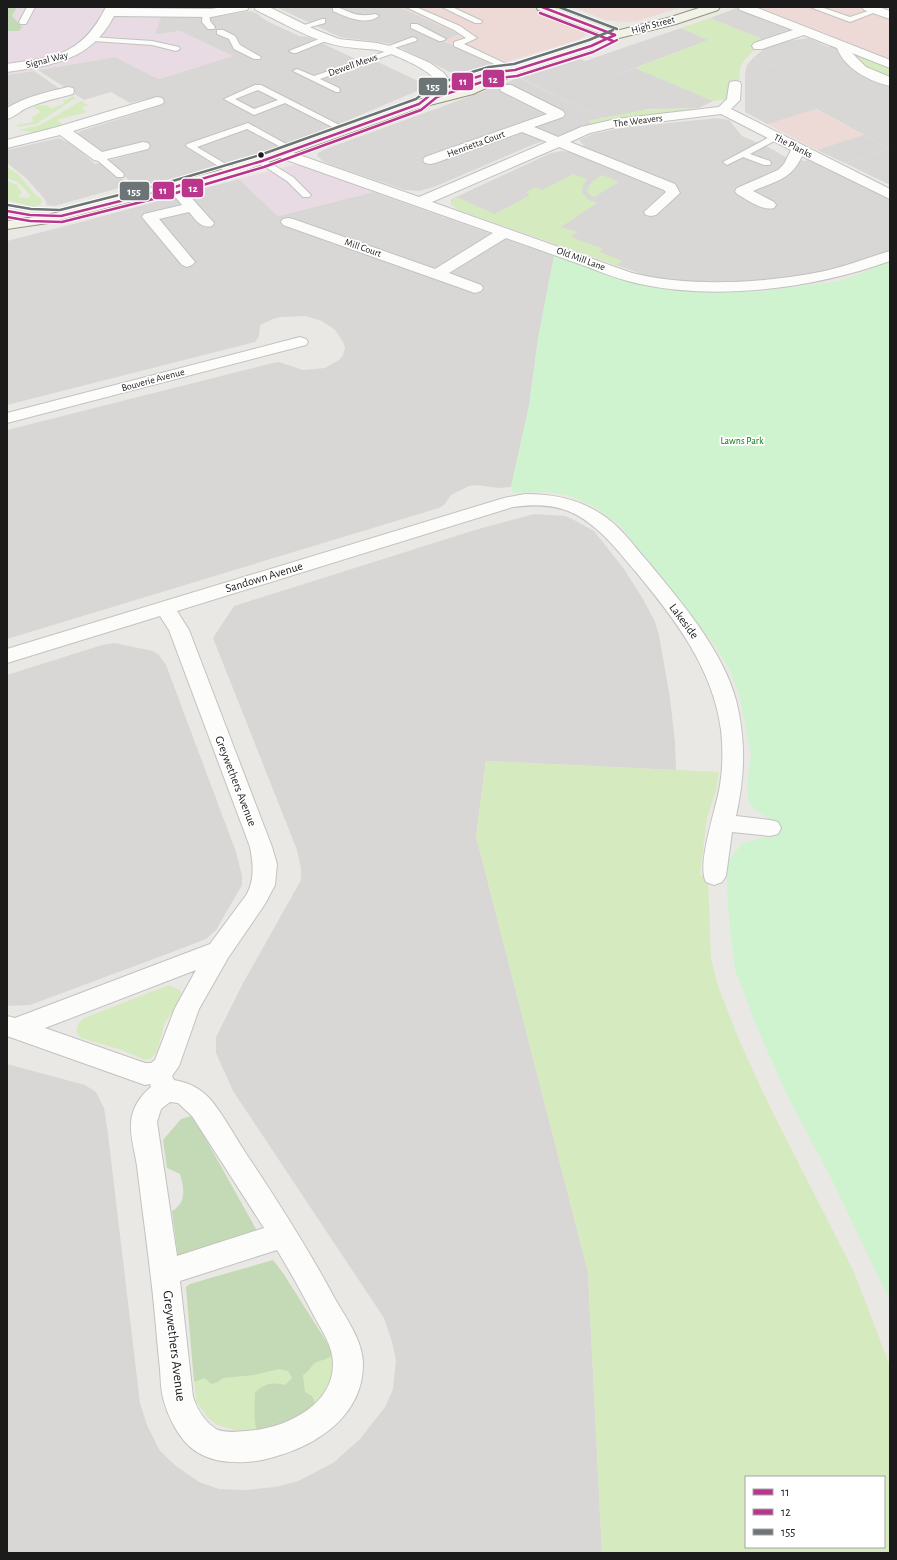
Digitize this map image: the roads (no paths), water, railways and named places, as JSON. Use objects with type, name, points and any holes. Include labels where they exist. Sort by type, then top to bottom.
[{"type":"main road","points":[[542,7],[615,35]]},
{"type":"main road","name":"High Street","points":[[515,70],[591,46],[615,35],[672,21],[714,7]]},
{"type":"main road","points":[[419,104],[425,97],[434,92],[490,73],[515,70]]},
{"type":"main road","points":[[7,225],[61,216],[231,171],[262,161],[282,149],[347,131],[419,104],[449,96],[500,78],[515,70]]},
{"type":"main road","points":[[7,211],[30,215],[61,216]]},
{"type":"main road","points":[[7,214],[7,220]]},
{"type":"street","points":[[112,9],[206,13],[220,12],[243,7]]},
{"type":"street","name":"Dewell Mews","points":[[260,7],[327,39],[389,50],[434,70],[442,77],[442,82],[434,92]]},
{"type":"street","points":[[744,7],[890,64]]},
{"type":"street","name":"Signal Way","points":[[7,68],[67,56],[83,48],[102,28],[112,9]]},
{"type":"street","points":[[872,9],[890,15]]},
{"type":"street","points":[[758,46],[805,30]]},
{"type":"street","points":[[843,45],[846,55],[858,67],[890,82]]},
{"type":"street","points":[[401,66],[414,61]]},
{"type":"street","points":[[723,110],[734,100],[734,85]]},
{"type":"street","name":"Henrietta Court","points":[[430,160],[558,114],[506,88]]},
{"type":"street","points":[[68,91],[52,100],[17,108],[8,125],[14,142],[62,130],[157,101]]},
{"type":"street","points":[[99,103],[116,113]]},
{"type":"street","name":"The Planks","points":[[723,110],[890,195]]},
{"type":"street","name":"The Weavers","points":[[420,202],[586,130],[616,123],[723,110]]},
{"type":"street","points":[[522,127],[670,187],[673,193],[650,212]]},
{"type":"street","points":[[62,130],[99,157],[143,146]]},
{"type":"street","name":"Old Mill Lane","points":[[282,149],[420,202],[628,276],[652,283],[685,286],[756,285],[796,282],[844,272],[890,256]]},
{"type":"street","points":[[769,205],[742,191],[783,173],[790,166],[798,149]]},
{"type":"street","points":[[578,162],[592,155]]},
{"type":"street","points":[[174,187],[205,221],[189,222]]},
{"type":"street","points":[[187,262],[149,217],[192,207]]},
{"type":"street","name":"Mill Court","points":[[288,222],[475,288]]},
{"type":"street","points":[[160,230],[174,226]]},
{"type":"street","points":[[437,274],[504,232]]},
{"type":"street","name":"Bouverie Avenue","points":[[7,418],[300,342]]},
{"type":"street","name":"Lakeside","points":[[521,500],[541,499],[571,506],[589,513],[602,522],[615,535],[671,604],[695,635],[709,658],[721,684],[729,715],[733,744],[731,788],[717,847],[714,876]]},
{"type":"street","name":"Sandown Avenue","points":[[7,656],[500,505],[521,500]]},
{"type":"street","name":"Greywethers Avenue","points":[[12,1027],[145,1074],[161,1081],[185,1093],[201,1108],[304,1269],[346,1350],[348,1364],[347,1379],[343,1390],[328,1412],[306,1430],[267,1445],[248,1448],[217,1444],[203,1438],[184,1414],[178,1397],[165,1273],[144,1122],[150,1103],[161,1081],[162,1070],[166,1066],[187,1008],[219,951],[257,898],[263,885],[265,864],[262,847],[179,630],[165,607]]},
{"type":"street","points":[[723,822],[770,828]]},
{"type":"street","name":"Greywethers Avenue","points":[[12,1027],[219,951]]},
{"type":"street","name":"Greywethers Avenue","points":[[165,1273],[283,1235]]},
{"type":"lane","points":[[23,22],[31,7]]},
{"type":"lane","points":[[410,7],[457,28],[464,34],[473,38],[457,44],[515,70]]},
{"type":"lane","points":[[446,7],[478,21]]},
{"type":"lane","points":[[814,7],[850,20],[872,9]]},
{"type":"lane","points":[[457,12],[469,8]]},
{"type":"lane","points":[[206,13],[206,22],[211,27]]},
{"type":"lane","points":[[335,13],[344,13],[366,19],[375,16]]},
{"type":"lane","points":[[303,27],[322,21]]},
{"type":"lane","points":[[414,26],[427,34],[442,39]]},
{"type":"lane","points":[[220,32],[231,37],[237,47],[257,57]]},
{"type":"lane","points":[[94,38],[152,43],[176,49]]},
{"type":"lane","points":[[293,50],[327,39]]},
{"type":"lane","name":"Dewell Mews","points":[[313,79],[389,50],[413,39]]},
{"type":"lane","points":[[297,41],[307,46]]},
{"type":"lane","name":"Dewell Mews","points":[[297,70],[336,90]]},
{"type":"lane","points":[[285,100],[254,112],[228,99],[258,88],[285,100],[347,131]]},
{"type":"lane","points":[[231,171],[190,146],[248,126],[282,149]]},
{"type":"lane","points":[[727,162],[775,137]]},
{"type":"lane","points":[[743,154],[767,163]]},
{"type":"lane","points":[[99,157],[120,175]]},
{"type":"lane","points":[[262,161],[290,179],[306,195]]},
{"type":"park label","name":"Lawns Park","points":[[742,441]]}]
